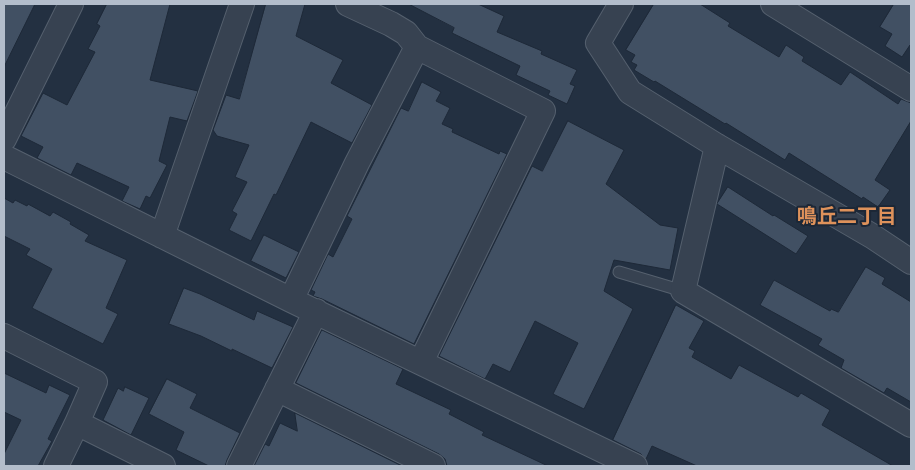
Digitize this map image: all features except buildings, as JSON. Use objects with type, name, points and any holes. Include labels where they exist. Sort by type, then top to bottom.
[{"type":"street","points":[[4,139],[71,4]]},
{"type":"street","points":[[162,236],[242,4]]},
{"type":"street","points":[[348,4],[406,33],[417,48],[543,111],[421,362]]},
{"type":"street","points":[[621,4],[598,43],[630,92],[717,146],[872,236],[911,262]]},
{"type":"street","points":[[773,4],[911,89]]},
{"type":"street","points":[[291,300],[357,164],[417,48]]},
{"type":"street","points":[[717,146],[683,291],[911,425]]},
{"type":"street","points":[[4,157],[291,300],[635,466]]},
{"type":"street","points":[[239,466],[316,311]]},
{"type":"street","points":[[4,336],[95,382],[78,424],[56,466]]},
{"type":"street","points":[[277,389],[433,466]]},
{"type":"street","points":[[78,424],[162,466]]},
{"type":"lane","points":[[619,272],[683,291]]},
{"type":"district","name":"鳴丘二丁目","points":[[847,218]]}]
